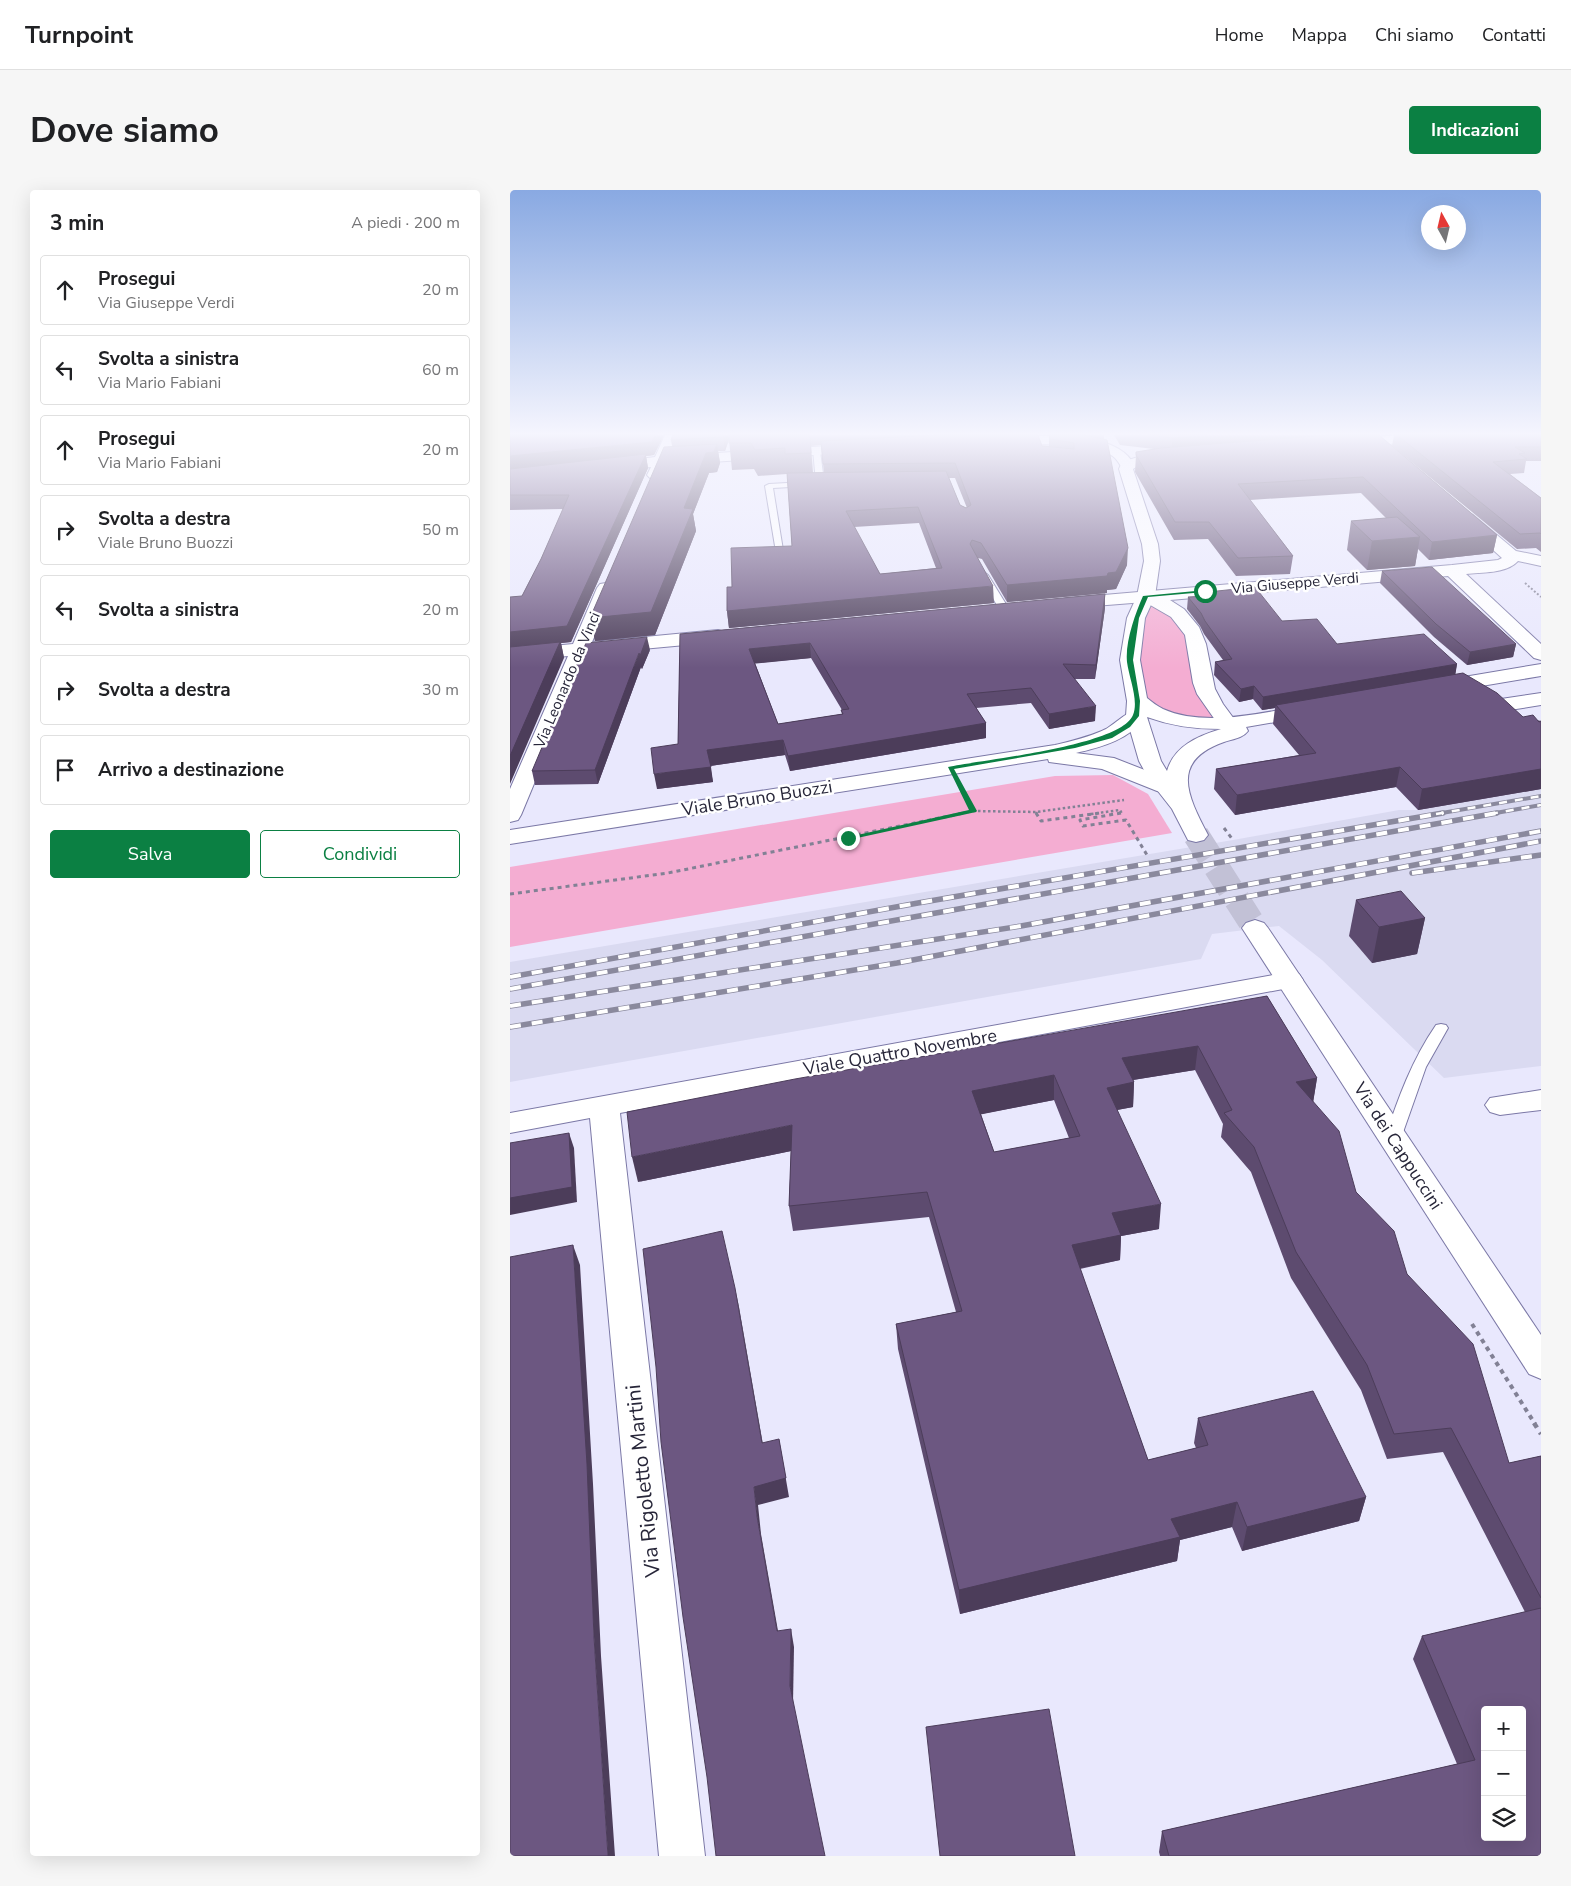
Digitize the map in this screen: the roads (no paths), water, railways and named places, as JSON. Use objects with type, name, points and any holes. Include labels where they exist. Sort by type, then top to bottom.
[{"type":"street","points":[[1139,513],[1150,544],[1152,561],[1146,596],[1136,618],[1130,660],[1136,703],[1150,761],[1165,786],[1182,807],[1196,835]]},
{"type":"street","points":[[1461,513],[1511,555],[1541,561]]},
{"type":"street","name":"Via Giuseppe Verdi","points":[[1052,604],[1503,565],[1510,560],[1511,555]]},
{"type":"street","points":[[1452,570],[1541,654]]},
{"type":"street","name":"Via Leonardo da Vinci","points":[[510,815],[610,577]]},
{"type":"street","points":[[1146,596],[1161,601],[1177,611],[1190,628],[1196,642],[1203,682],[1209,697],[1227,722]]},
{"type":"street","points":[[984,611],[1023,607]]},
{"type":"street","points":[[510,656],[737,634]]},
{"type":"street","points":[[1423,690],[1541,670]]},
{"type":"street","points":[[1462,683],[1503,710],[1541,699]]},
{"type":"street","points":[[1136,703],[1154,713],[1177,720],[1205,724],[1289,714],[1325,707]]},
{"type":"street","name":"Viale Bruno Buozzi","points":[[510,837],[1003,760],[1075,746],[1110,737],[1128,726],[1136,703]]},
{"type":"street","points":[[1182,807],[1176,778],[1181,761],[1192,750],[1209,739],[1289,714]]},
{"type":"street","name":"Viale Bruno Buozzi","points":[[1003,760],[1061,757],[1106,763],[1165,786]]},
{"type":"street","name":"Via dei Cappuccini","points":[[1255,928],[1541,1364]]},
{"type":"street","name":"Viale Quattro Novembre","points":[[510,1123],[1290,980]]},
{"type":"street","points":[[1500,1105],[1541,1100]]},
{"type":"street","name":"Via Rigoletto Martini","points":[[604,1106],[682,1856]]},
{"type":"lane","points":[[773,513],[779,550]]},
{"type":"lane","points":[[980,568],[1004,609]]},
{"type":"lane","points":[[1393,1138],[1405,1100],[1426,1048],[1441,1028]]},
{"type":"tunnel","points":[[1196,835],[1255,928]]},
{"type":"railway","points":[[1436,814],[1541,796]]},
{"type":"railway","points":[[1490,814],[1541,805]]},
{"type":"railway","points":[[510,977],[918,903],[1443,813]]},
{"type":"railway","points":[[510,989],[1497,813]]},
{"type":"railway","points":[[510,1006],[1021,926],[1541,831]]},
{"type":"railway","points":[[510,1027],[897,963],[1541,841]]},
{"type":"railway","points":[[1412,873],[1541,855]]}]
